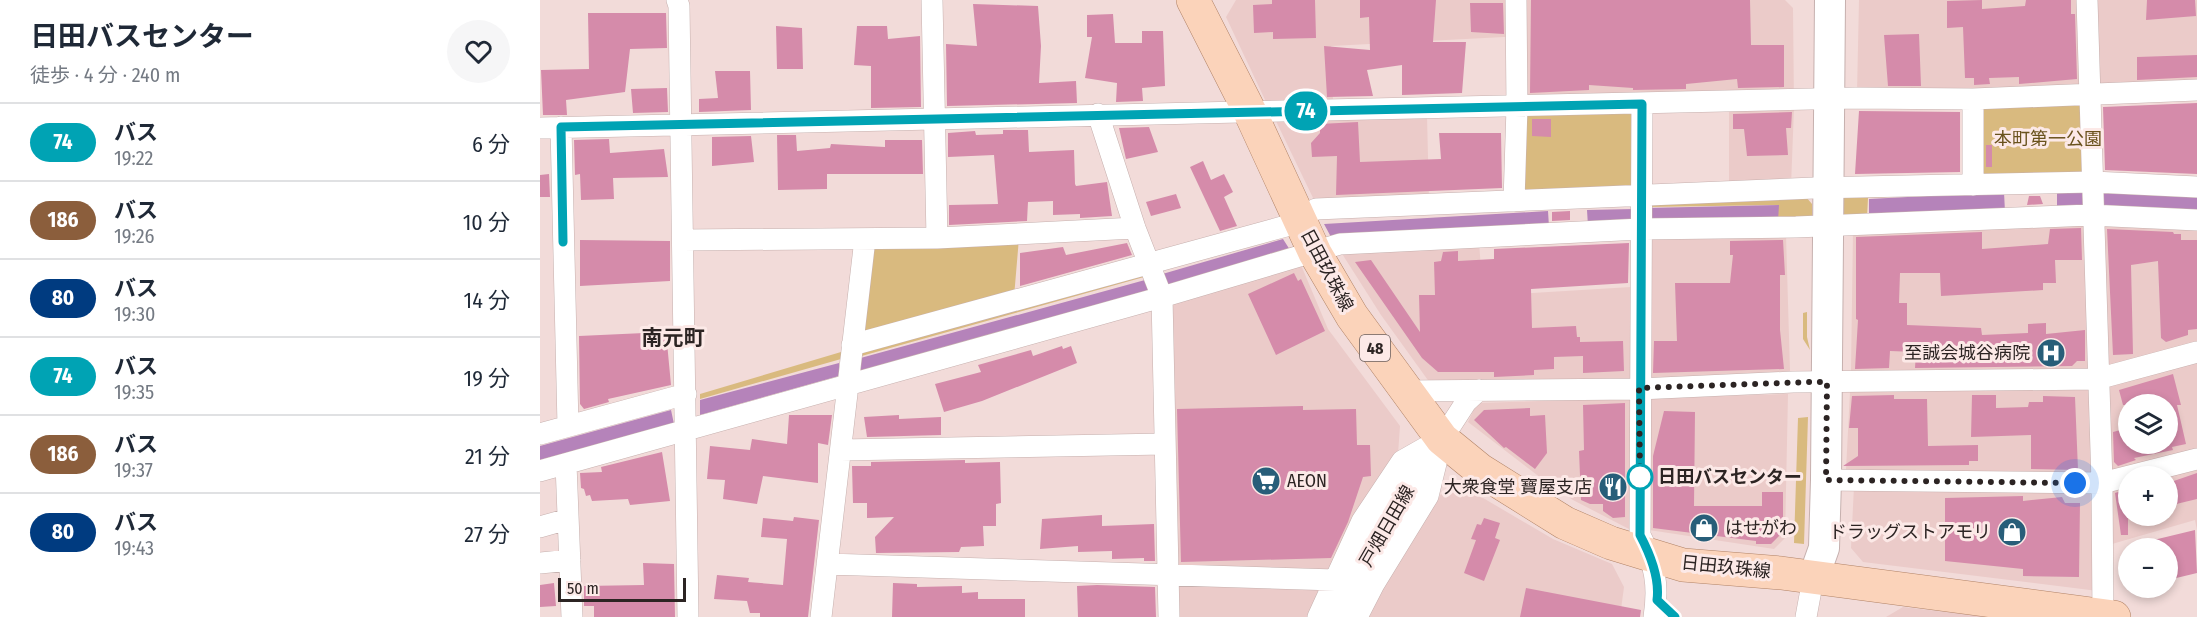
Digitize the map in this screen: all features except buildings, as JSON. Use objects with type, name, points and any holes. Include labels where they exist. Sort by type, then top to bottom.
[{"type":"main road","name":"日田玖珠線","points":[[1193,0],[1250,112],[1316,253],[1352,316],[1442,439],[1480,470],[1565,523],[1611,543],[1683,565],[1781,573],[2107,617]]},
{"type":"street","points":[[677,0],[679,6],[686,394],[688,617]]},
{"type":"street","points":[[932,0],[937,238]]},
{"type":"street","points":[[1514,201],[1517,107],[1516,0]]},
{"type":"street","points":[[1822,0],[1824,100]]},
{"type":"street","points":[[1813,579],[1807,547],[1819,382],[1824,100],[1830,0]]},
{"type":"street","points":[[2087,0],[2097,379],[2107,617]]},
{"type":"street","points":[[568,426],[550,127],[1098,114],[1973,99],[2197,90]]},
{"type":"street","points":[[1973,99],[1973,185]]},
{"type":"street","points":[[1642,104],[1640,535],[1650,555],[1658,590],[1656,608]]},
{"type":"street","points":[[1098,114],[1135,228],[1162,297],[1169,617]]},
{"type":"street","points":[[852,345],[1286,226],[1316,209],[1822,188],[2093,182],[2197,187]]},
{"type":"street","points":[[540,471],[849,386],[1341,244],[1641,228],[1821,226],[2093,215],[2197,220]]},
{"type":"street","points":[[683,240],[937,238],[1135,228]]},
{"type":"street","points":[[821,617],[865,239]]},
{"type":"street","points":[[1406,391],[1639,388],[1819,382],[2097,379],[2197,352]]},
{"type":"street","points":[[1806,617],[1813,579],[1824,548],[1826,480],[1819,382]]},
{"type":"street","points":[[1358,617],[1374,584],[1428,496],[1442,439],[1466,402],[1479,390]]},
{"type":"street","points":[[540,434],[686,394]]},
{"type":"street","name":"戸畑日田線","points":[[1337,617],[1345,581],[1389,520],[1442,439]]},
{"type":"street","points":[[841,450],[1164,444]]},
{"type":"street","points":[[1826,480],[2102,483],[2197,459]]},
{"type":"street","points":[[567,464],[572,617]]},
{"type":"street","points":[[540,527],[568,519]]},
{"type":"street","points":[[540,563],[570,560]]},
{"type":"street","points":[[827,564],[1168,577],[1345,581]]},
{"type":"street","points":[[1318,617],[1345,581]]},
{"type":"lane","points":[[1656,608],[1675,617]]},
{"type":"shaded area","points":[[1236,0],[1785,0],[1793,8],[1794,108],[1791,186],[1729,187],[1729,95],[1523,98],[1523,36],[1331,46],[1333,101],[1267,104],[1226,17]]},
{"type":"shaded area","points":[[1859,0],[2079,0],[2079,85],[1857,93]]},
{"type":"shaded area","points":[[2089,0],[2197,0],[2197,88],[2094,92]]},
{"type":"shaded area","points":[[1427,116],[1429,198],[1315,202],[1275,119]]},
{"type":"shaded area","points":[[2090,191],[2088,207],[2057,208],[2057,193]]},
{"type":"shaded area","points":[[2102,191],[2197,196],[2197,212],[2102,207]]},
{"type":"shaded area","points":[[2004,192],[2005,212],[1869,216],[1869,199]]},
{"type":"shaded area","points":[[1779,205],[1778,221],[1646,225],[1646,208]]},
{"type":"shaded area","points":[[1634,209],[1634,225],[1588,226],[1587,210]]},
{"type":"shaded area","points":[[1548,211],[1549,227],[1331,237],[1324,224]]},
{"type":"shaded area","points":[[2086,220],[2088,369],[1851,371],[1853,230]]},
{"type":"shaded area","points":[[2101,223],[2197,225],[2197,345],[2104,367]]},
{"type":"shaded area","points":[[1786,235],[1790,371],[1646,380],[1648,238]]},
{"type":"shaded area","points":[[1283,239],[1290,250],[1166,288],[1159,275]]},
{"type":"shaded area","points":[[1479,242],[1483,296],[1631,287],[1630,379],[1430,383],[1381,315],[1339,249]]},
{"type":"shaded area","points":[[1301,265],[1328,329],[1400,426],[1398,454],[1310,617],[1177,617],[1170,304]]},
{"type":"shaded area","points":[[1145,280],[1149,290],[858,374],[857,359]]},
{"type":"shaded area","points":[[2197,360],[2197,451],[2144,466],[2118,466],[2118,473],[2105,477],[2100,385]]},
{"type":"shaded area","points":[[839,363],[839,376],[700,415],[700,400]]},
{"type":"shaded area","points":[[2095,387],[2100,480],[1846,470],[1850,392]]},
{"type":"shaded area","points":[[1788,394],[1785,538],[1774,549],[1649,530],[1646,398]]},
{"type":"shaded area","points":[[1631,398],[1629,529],[1573,500],[1468,422],[1477,403]]},
{"type":"shaded area","points":[[671,410],[674,424],[540,460],[540,446]]},
{"type":"shaded area","points":[[2197,466],[2197,530],[2195,520],[2178,525],[2178,473]]},
{"type":"shaded area","points":[[1854,486],[2090,490],[2098,591],[1863,562],[1851,548]]},
{"type":"shaded area","points":[[2118,486],[2118,526],[2174,526],[2133,538],[2118,538],[2118,542],[2112,544],[2110,488]]},
{"type":"shaded area","points":[[1466,488],[1553,539],[1612,564],[1624,587],[1620,617],[1366,617],[1382,586],[1443,491]]},
{"type":"shaded area","points":[[1903,607],[1989,617],[1886,617]]},
{"type":"green space","name":"本町第一公園","points":[[2088,101],[2085,175],[1980,179],[1978,105]]},
{"type":"green space","points":[[1629,112],[1634,114],[1637,186],[1527,196],[1522,189],[1522,117],[1528,114]]},
{"type":"green space","points":[[2005,191],[1868,198],[1867,217],[1844,223],[1835,204],[1843,195]]},
{"type":"green space","points":[[1806,197],[1812,204],[1812,220],[1778,221],[1778,205],[1646,207],[1647,199]]},
{"type":"green space","points":[[1019,238],[1014,297],[860,339],[874,247]]},
{"type":"green space","points":[[1141,272],[1144,277],[858,357],[859,350]]},
{"type":"green space","points":[[1807,312],[1807,337],[1810,350],[1803,339],[1803,313]]},
{"type":"green space","points":[[841,352],[841,359],[700,399],[700,394]]},
{"type":"green space","points":[[1808,417],[1804,544],[1794,543],[1798,418]]},
{"type":"bus line","name":"74","points":[[563,242],[561,127],[1642,104],[1640,535],[1650,555],[1658,590],[1657,600],[1675,617]]},
{"type":"place","name":"至誠会城谷病院","points":[[2051,353]]},
{"type":"place","name":"日田バスセンター","points":[[1640,477]]},
{"type":"place","name":"AEON","points":[[1266,481]]},
{"type":"place","name":"大衆食堂 寶屋支店","points":[[1613,487]]},
{"type":"place","name":"はせがわ","points":[[1704,528]]},
{"type":"place","name":"ドラッグストアモリ","points":[[2012,532]]},
{"type":"district","name":"南元町","points":[[673,338]]},
{"type":"route","points":[[1640,477],[1639,388],[1827,382],[1826,480],[2075,483]]}]
